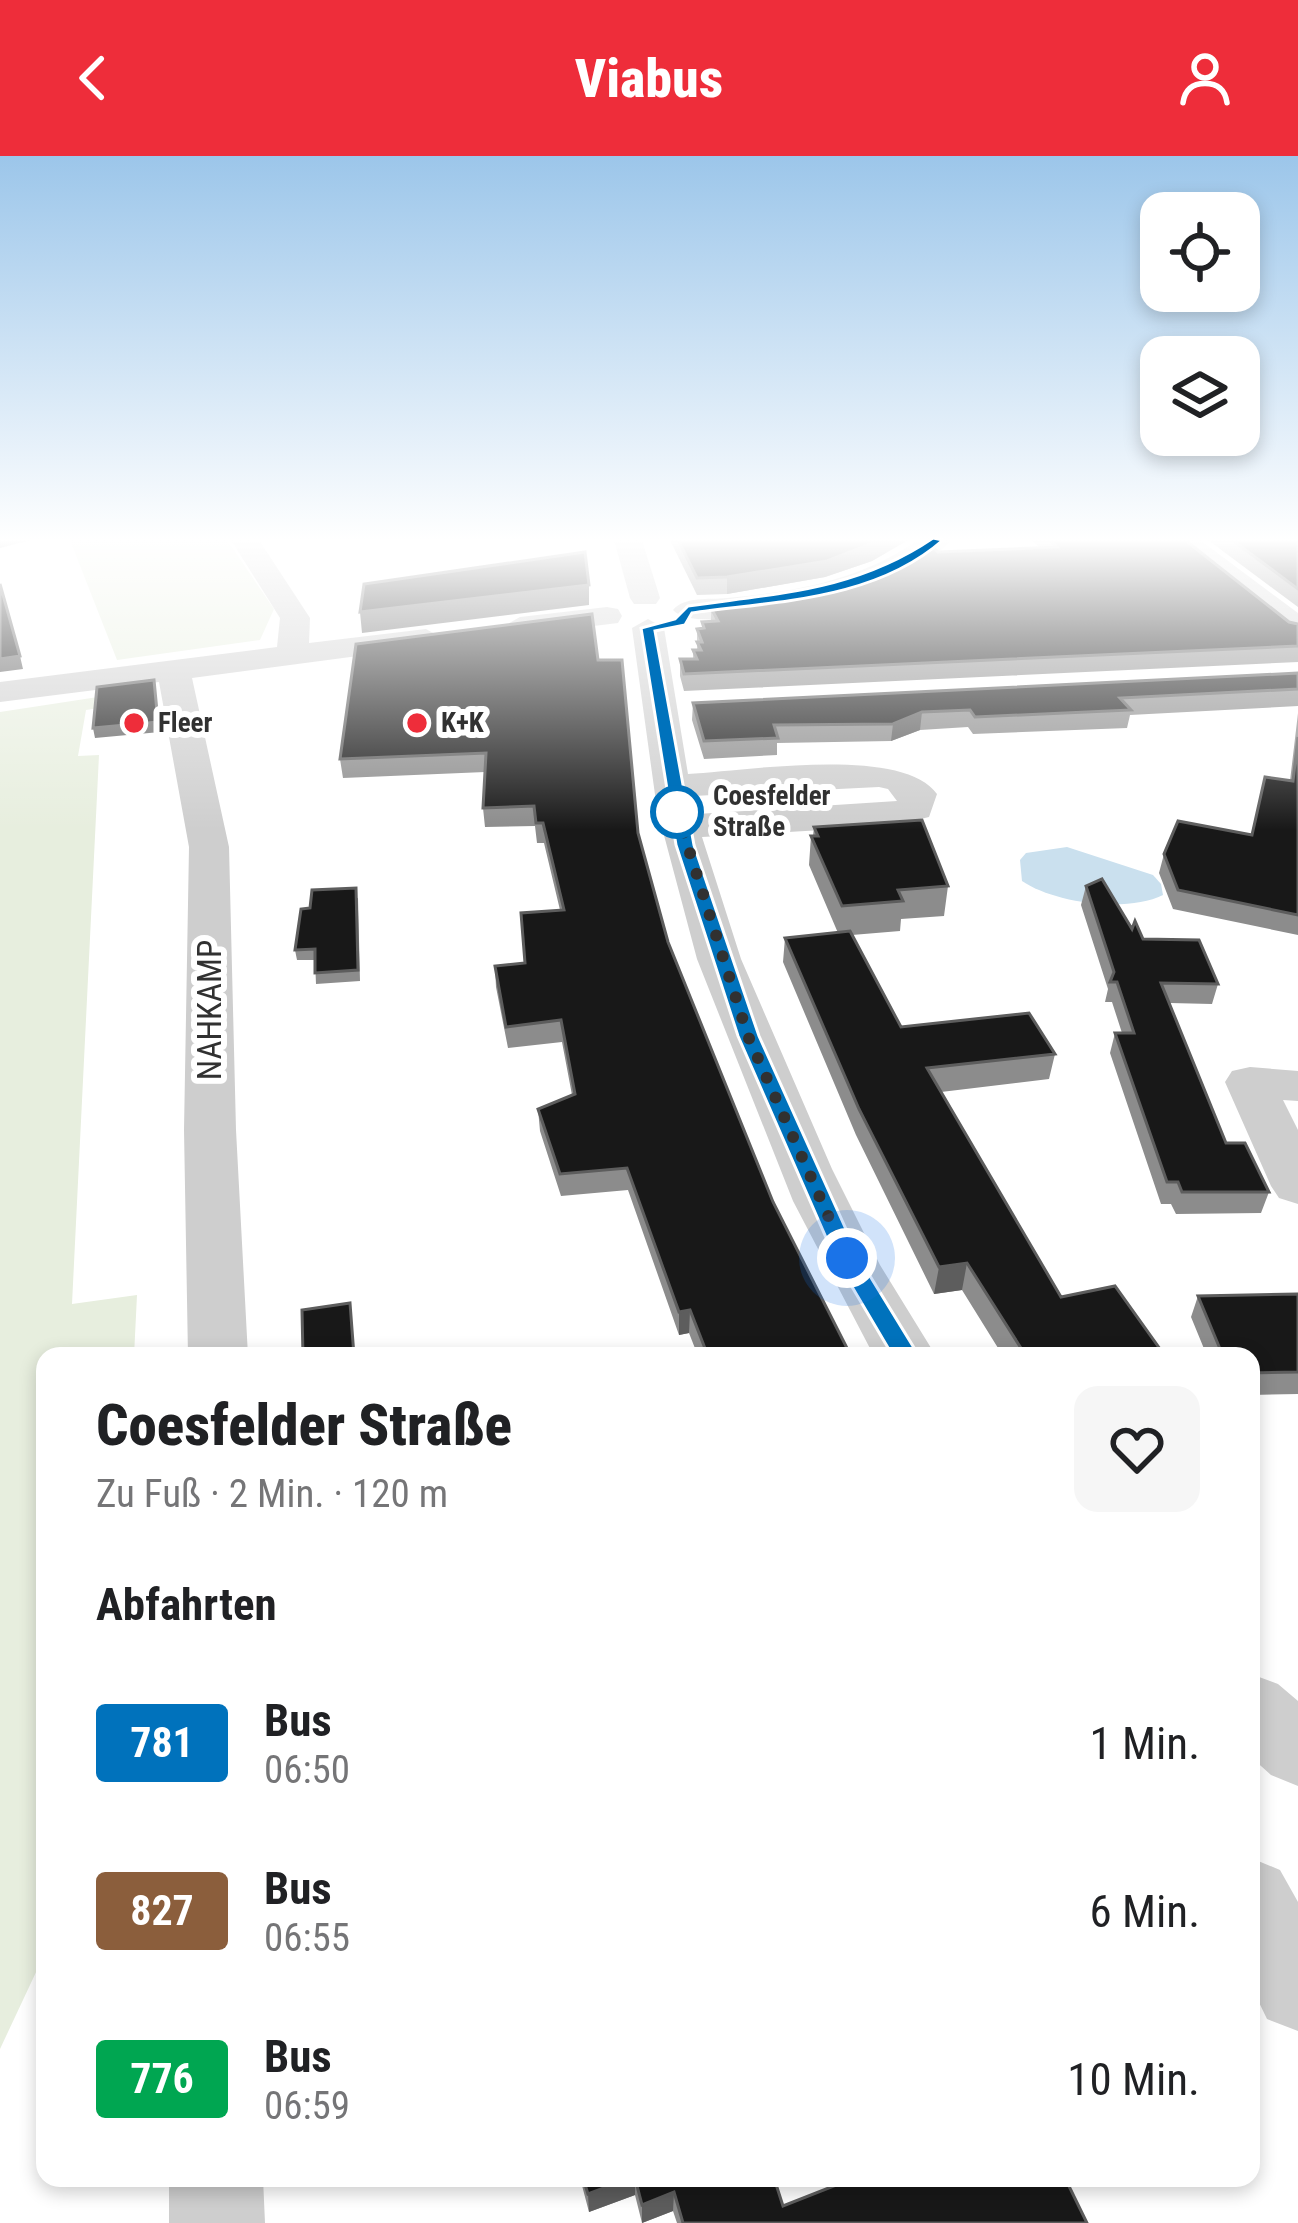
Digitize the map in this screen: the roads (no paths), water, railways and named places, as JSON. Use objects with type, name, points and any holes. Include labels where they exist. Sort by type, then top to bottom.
[{"type":"street","points":[[292,653],[293,636]]},
{"type":"street","points":[[0,692],[434,636]]},
{"type":"street","points":[[653,636],[672,707],[677,807],[720,954],[775,1098],[847,1258],[901,1347]]},
{"type":"street","name":"NAHKAMP","points":[[173,668],[209,847],[210,1130],[218,1347]]},
{"type":"street","points":[[880,776],[901,781],[918,794],[915,809],[892,814],[677,807],[880,776]]},
{"type":"street","points":[[1260,1069],[1298,1186]]},
{"type":"street","points":[[1260,1916],[1298,1988]]},
{"type":"street","points":[[216,2187],[217,2223]]},
{"type":"water","points":[[1067,847],[1153,875],[1163,895],[1130,904],[1091,903],[1052,895],[1022,881],[1020,860],[1026,853]]},
{"type":"place","name":"Fleer","points":[[134,723]]},
{"type":"place","name":"K+K","points":[[417,723]]},
{"type":"place","name":"Coesfelder Straße","points":[[677,812]]}]
